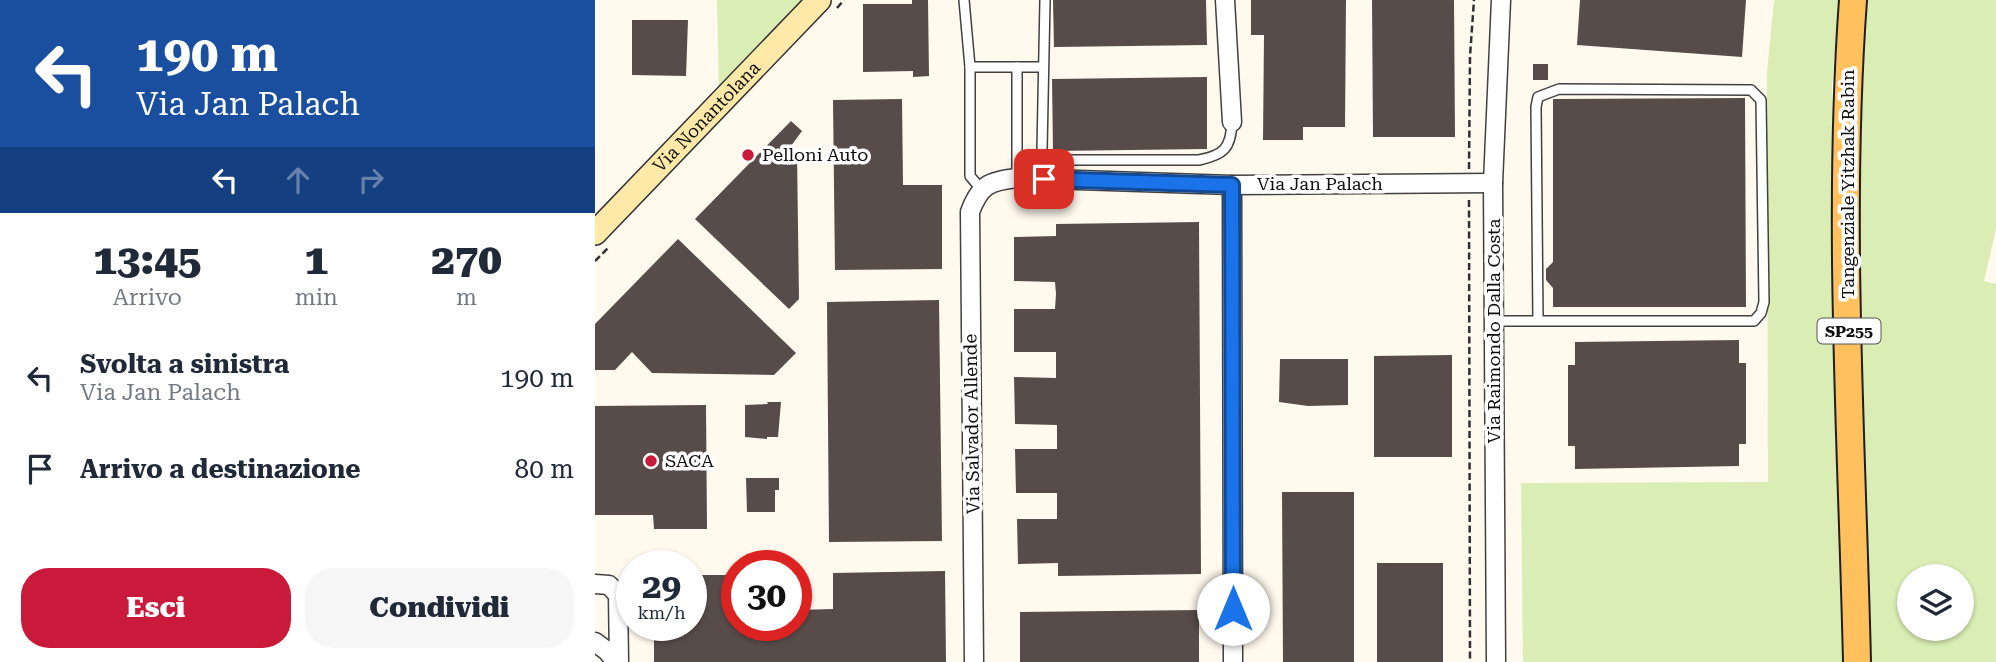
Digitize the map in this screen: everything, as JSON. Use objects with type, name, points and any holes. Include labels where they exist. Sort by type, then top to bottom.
[{"type":"main road","name":"Via Nonantolana","points":[[595,233],[819,0]]},
{"type":"main road","name":"Tangenziale Yitzhak Rabin","points":[[1853,0],[1845,172],[1857,662]]},
{"type":"street","points":[[1225,0],[1232,122]]},
{"type":"street","name":"Via Raimondo Dalla Costa","points":[[1496,662],[1493,183],[1501,0]]},
{"type":"street","name":"Via Jan Palach","points":[[981,189],[997,180],[1017,178],[1232,185],[1493,183]]},
{"type":"street","points":[[1232,185],[1233,662]]},
{"type":"street","name":"Via Salvador Allende","points":[[974,662],[970,212],[981,189]]},
{"type":"street","points":[[595,584],[609,585],[618,596],[618,662]]},
{"type":"street","points":[[595,642],[618,662]]},
{"type":"lane","points":[[964,0],[970,67],[970,176],[981,189]]},
{"type":"lane","points":[[1045,0],[1042,150],[1044,156],[1050,160],[1199,160],[1212,157],[1227,147],[1232,122]]},
{"type":"lane","points":[[970,67],[1043,67]]},
{"type":"lane","points":[[1017,67],[1017,178]]},
{"type":"lane","points":[[1494,321],[1538,321],[1754,321],[1761,313],[1764,302],[1761,100],[1758,95],[1751,90],[1559,89],[1538,97],[1538,321]]},
{"type":"path","points":[[1469,662],[1469,56],[1473,0]]},
{"type":"green space","points":[[717,0],[802,0],[719,92]]},
{"type":"green space","points":[[1774,0],[1839,0],[1832,87],[1843,662],[1523,662],[1521,483],[1768,482],[1767,72]]},
{"type":"green space","points":[[1865,0],[1996,0],[1996,228],[1984,281],[1996,284],[1996,662],[1869,662],[1858,144]]},
{"type":"building","points":[[912,0],[928,0],[929,76],[913,77],[913,71],[863,72],[863,4],[912,4]]},
{"type":"building","points":[[1053,0],[1206,0],[1207,45],[1054,47]]},
{"type":"building","points":[[1251,0],[1346,0],[1345,127],[1303,127],[1303,140],[1263,140],[1264,35],[1251,35]]},
{"type":"building","points":[[1372,0],[1454,0],[1455,137],[1373,137]]},
{"type":"building","points":[[1580,0],[1746,0],[1742,57],[1577,45]]},
{"type":"building","points":[[632,20],[688,20],[686,76],[632,75]]},
{"type":"building","points":[[1533,64],[1548,64],[1548,80],[1533,80]]},
{"type":"building","points":[[1207,77],[1207,149],[1053,151],[1052,79]]},
{"type":"building","points":[[1745,98],[1746,307],[1553,307],[1553,288],[1546,280],[1546,269],[1553,262],[1553,99]]},
{"type":"building","points":[[902,99],[903,185],[942,185],[942,269],[835,270],[833,100]]},
{"type":"building","points":[[791,121],[802,131],[791,146],[797,153],[799,299],[789,309],[695,219]]},
{"type":"building","points":[[1199,222],[1201,574],[1058,576],[1058,563],[1018,564],[1017,519],[1057,519],[1057,493],[1016,493],[1015,449],[1057,449],[1057,425],[1015,424],[1014,377],[1056,378],[1056,352],[1014,352],[1014,309],[1055,309],[1056,294],[1055,282],[1014,281],[1014,237],[1056,236],[1056,224]]},
{"type":"building","points":[[678,239],[796,353],[774,375],[652,373],[632,352],[615,370],[595,370],[595,324]]},
{"type":"building","points":[[939,300],[942,541],[829,542],[827,302]]},
{"type":"building","points":[[1739,340],[1739,363],[1746,363],[1746,444],[1739,444],[1739,466],[1575,469],[1575,446],[1568,446],[1568,365],[1575,365],[1575,342]]},
{"type":"building","points":[[1452,355],[1452,457],[1374,457],[1374,356]]},
{"type":"building","points":[[1280,359],[1348,359],[1348,405],[1308,406],[1279,402]]},
{"type":"building","points":[[767,402],[781,402],[778,437],[745,437],[745,405],[768,404]]},
{"type":"building","name":"SACA","points":[[706,405],[707,529],[654,529],[653,515],[595,515],[595,406]]},
{"type":"building","points":[[746,478],[779,478],[779,490],[775,490],[775,512],[747,512]]},
{"type":"building","points":[[1282,492],[1354,492],[1354,662],[1283,662]]},
{"type":"building","points":[[1377,563],[1443,563],[1443,662],[1377,662]]},
{"type":"building","points":[[945,571],[946,662],[654,662],[654,641],[707,641],[707,575],[721,575],[721,641],[812,641],[812,610],[833,609],[833,573]]},
{"type":"building","points":[[1199,610],[1199,662],[1020,662],[1020,612]]},
{"type":"place","name":"Pelloni Auto","points":[[748,155]]},
{"type":"place","name":"SACA","points":[[651,461]]},
{"type":"route","points":[[1044,179],[1232,185],[1233,609]]}]
